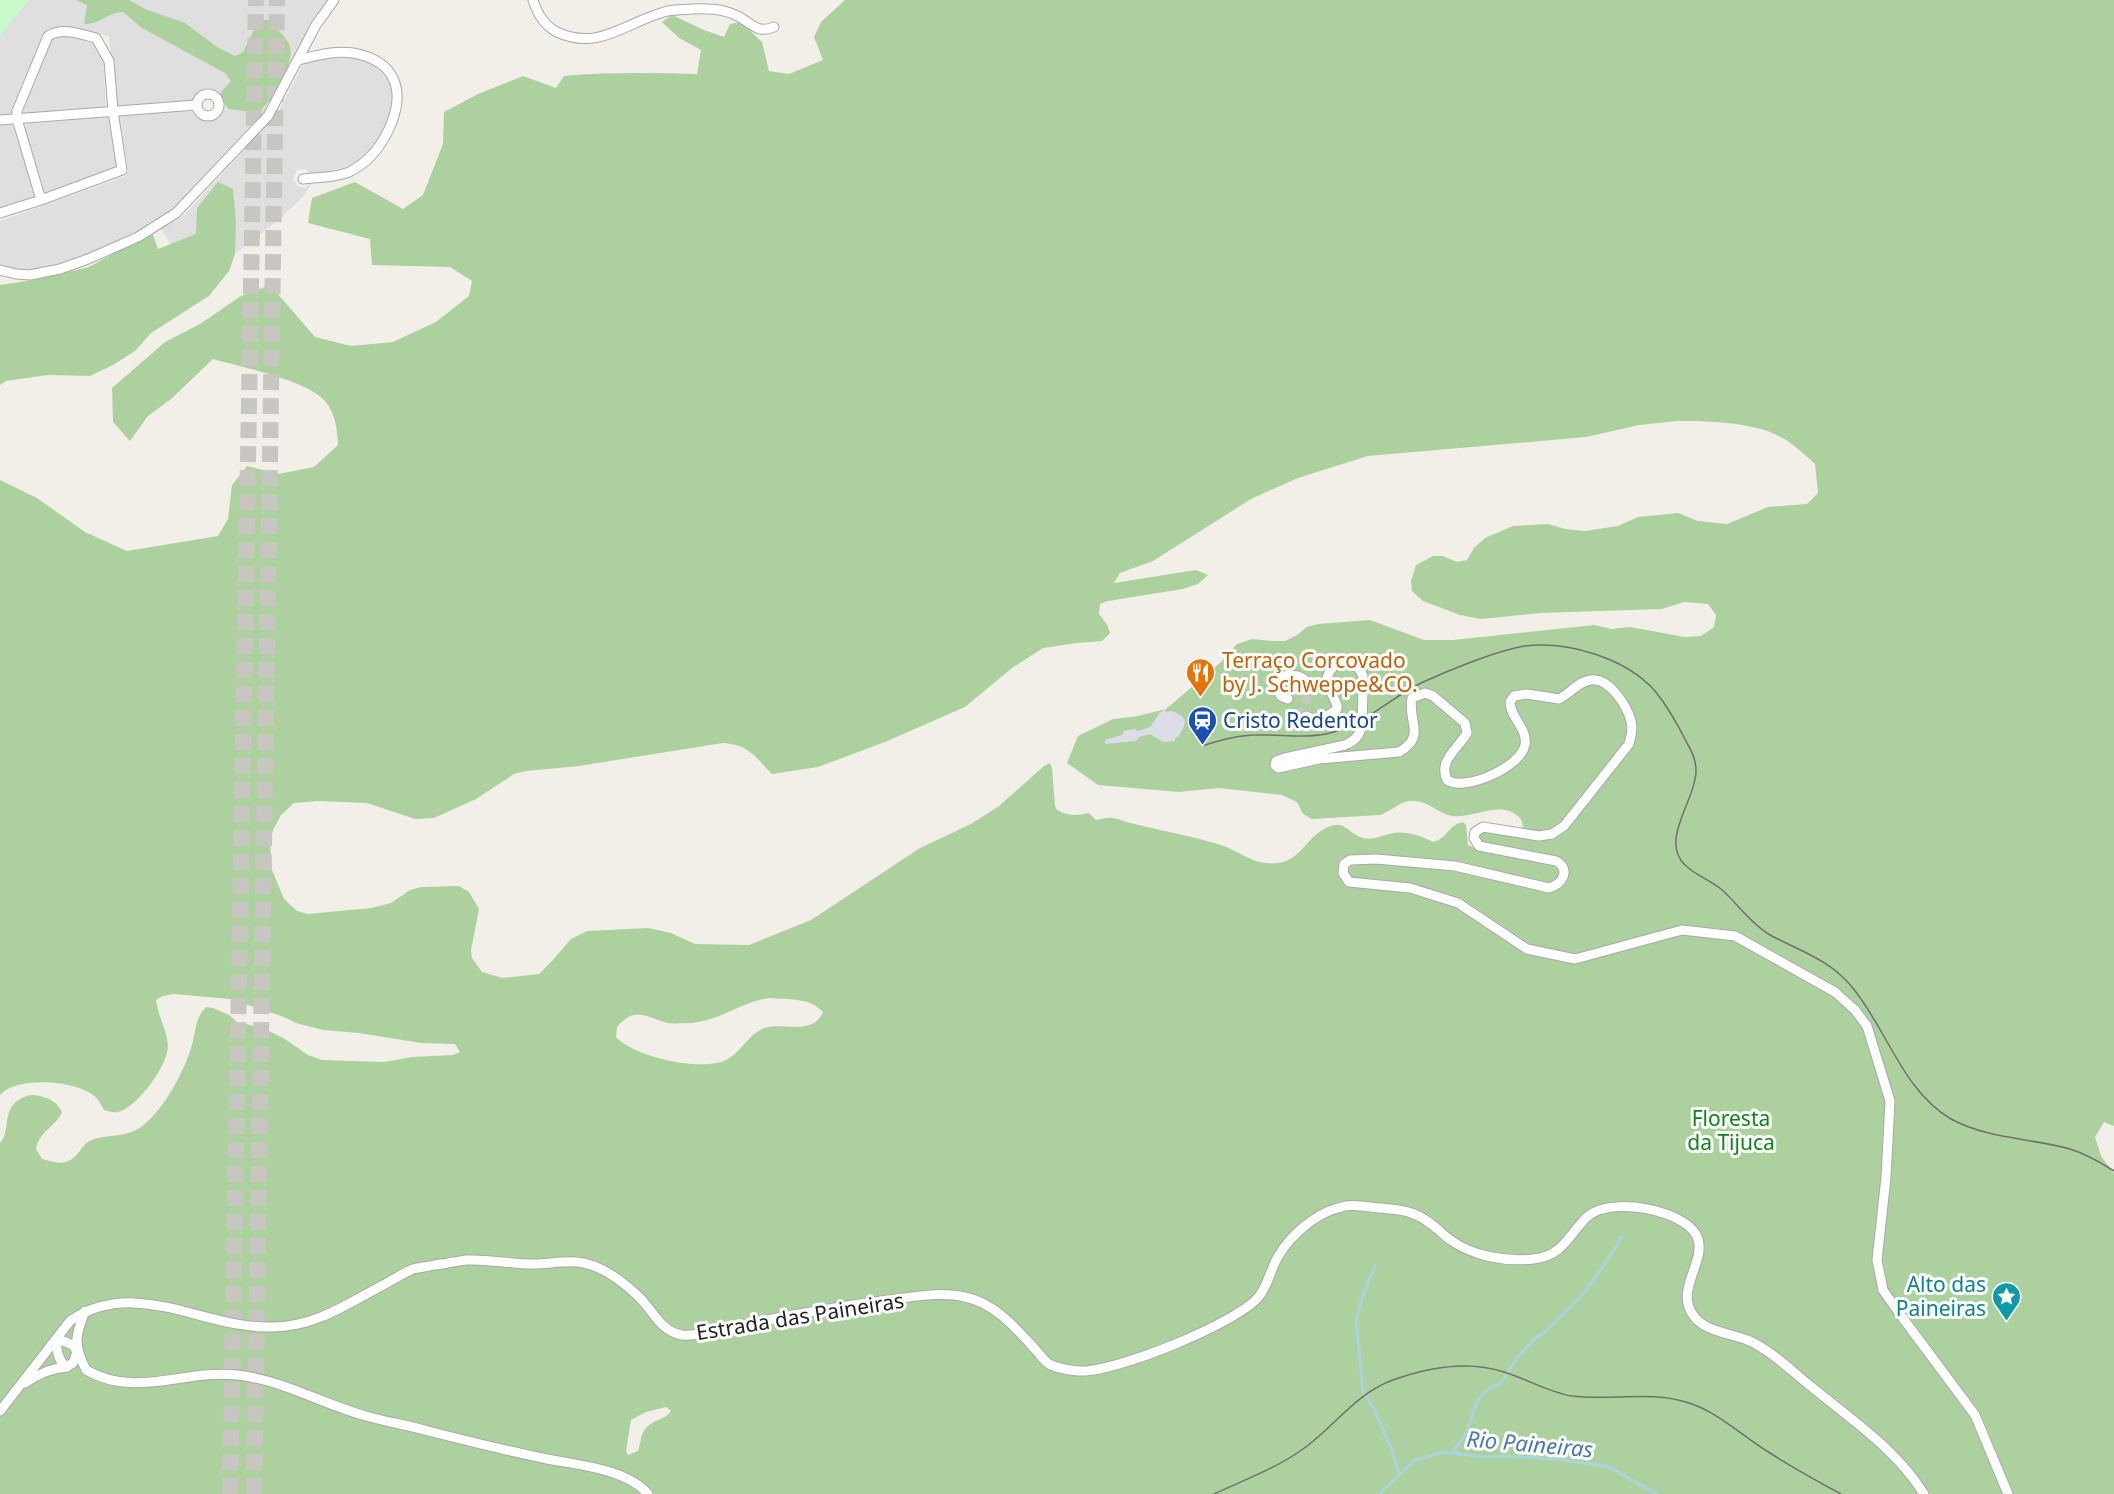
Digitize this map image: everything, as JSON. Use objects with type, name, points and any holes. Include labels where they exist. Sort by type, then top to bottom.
[{"type":"street","points":[[0,270],[30,275],[60,269],[138,237],[176,213],[268,116],[316,25],[334,0]]},
{"type":"street","points":[[533,0],[548,27],[567,36],[588,40],[617,32],[662,12],[703,9],[734,14],[756,28],[766,30],[774,27]]},
{"type":"street","points":[[0,213],[41,200],[122,170],[113,111],[109,61],[96,38],[55,31],[45,39],[17,111],[17,118],[41,200]]},
{"type":"street","points":[[298,60],[329,53],[352,53],[368,58],[376,61],[393,76],[399,94],[396,114],[382,144],[365,163],[346,174],[303,179]]},
{"type":"street","points":[[0,120],[196,105]]},
{"type":"street","points":[[1306,716],[1323,717],[1337,709],[1326,681],[1329,672],[1335,664],[1347,662],[1357,665],[1363,676],[1363,690],[1362,725],[1355,741],[1276,761],[1275,765],[1278,768],[1319,759],[1399,752],[1410,746],[1414,736],[1412,698],[1425,693],[1433,696],[1465,723],[1467,733],[1462,742],[1448,756],[1444,770],[1447,780],[1453,784],[1467,784],[1510,765],[1525,746],[1525,734],[1510,709],[1510,702],[1514,696],[1527,694],[1559,699],[1589,680],[1606,683],[1616,694],[1631,721],[1632,735],[1629,744],[1564,826],[1552,834],[1539,836],[1483,827],[1476,832],[1474,838],[1479,846],[1562,864],[1565,869],[1564,875],[1556,886],[1549,888],[1455,866],[1376,859],[1350,860],[1344,864],[1343,873],[1349,882],[1410,888],[1458,903],[1527,949],[1575,958],[1682,930],[1735,936],[1835,992],[1867,1026],[1890,1101],[1886,1177],[1877,1260],[1883,1290],[1975,1415],[2008,1494]]},
{"type":"street","points":[[1288,699],[1278,693],[1277,684],[1281,678],[1289,675],[1299,677],[1308,683]]},
{"type":"street","name":"Estrada das Paineiras","points":[[85,1311],[126,1301],[267,1328],[299,1325],[332,1314],[414,1269],[469,1260],[532,1264],[578,1262],[594,1266],[614,1276],[642,1300],[661,1324],[680,1335],[812,1312],[944,1294],[971,1298],[1004,1316],[1049,1364],[1078,1371],[1106,1369],[1160,1351],[1249,1307],[1263,1292],[1277,1256],[1294,1235],[1314,1219],[1336,1208],[1350,1205],[1402,1210],[1416,1214],[1429,1222],[1455,1244],[1490,1258],[1536,1259],[1556,1252],[1574,1235],[1584,1219],[1596,1210],[1636,1208],[1666,1214],[1689,1226],[1699,1239],[1699,1253],[1687,1300],[1693,1316],[1705,1326],[1752,1342],[1783,1364],[1884,1444],[1924,1494]]},
{"type":"street","points":[[0,1411],[56,1342],[70,1321],[85,1311]]},
{"type":"street","points":[[66,1367],[73,1363],[77,1352],[79,1326],[85,1311]]},
{"type":"street","points":[[56,1342],[69,1342],[86,1370]]},
{"type":"street","points":[[56,1342],[58,1356],[66,1367]]},
{"type":"street","points":[[21,1386],[38,1375],[55,1368],[66,1367],[86,1370],[122,1384],[234,1375],[263,1378],[365,1416],[509,1451],[591,1467],[625,1477],[643,1488],[648,1494]]},
{"type":"shaded area","points":[[0,0],[329,0],[329,3],[311,23],[272,109],[170,214],[78,260],[25,272],[0,266],[0,221],[126,176],[128,171],[119,116],[190,110],[202,119],[211,120],[220,114],[222,105],[216,94],[206,91],[191,101],[117,106],[114,104],[109,36],[59,27],[49,31],[42,38],[13,113],[0,116]]},
{"type":"shaded area","points":[[62,33],[102,43],[106,105],[103,108],[25,114],[23,109],[49,40]]},
{"type":"shaded area","points":[[329,55],[363,60],[374,66],[390,81],[395,102],[384,131],[369,152],[356,163],[311,174],[305,169],[297,170],[293,178],[297,186],[305,188],[313,182],[303,197],[277,221],[196,284],[161,229],[185,214],[278,113],[302,66],[309,61]]},
{"type":"shaded area","points":[[107,117],[118,167],[46,193],[43,190],[25,127],[27,124]]},
{"type":"shaded area","points":[[11,124],[16,129],[35,193],[34,198],[0,210],[0,125]]},
{"type":"shaded area","points":[[1166,708],[1166,712],[1172,711],[1182,716],[1185,721],[1175,741],[1163,742],[1150,734],[1139,737],[1136,741],[1105,744],[1105,740],[1122,735],[1124,731],[1134,729],[1138,731],[1150,727]]},
{"type":"green space","points":[[0,0],[29,0],[0,36]]},
{"type":"green space","points":[[76,0],[129,0],[145,9],[185,23],[217,47],[235,56],[243,52],[259,20],[269,20],[288,42],[290,59],[287,69],[259,113],[229,109],[222,101],[221,92],[231,81],[225,73],[142,28],[123,12],[84,24],[87,5]]},
{"type":"green space","name":"Floresta da Tijuca","points":[[845,0],[2114,0],[2114,1126],[2104,1122],[2095,1137],[2101,1156],[2114,1174],[2114,1494],[0,1494],[0,1143],[11,1108],[15,1103],[26,1096],[35,1095],[56,1103],[62,1112],[40,1138],[36,1149],[42,1159],[52,1162],[62,1163],[70,1160],[85,1144],[94,1139],[134,1131],[158,1111],[172,1090],[188,1056],[198,1020],[206,1007],[229,1015],[237,1022],[263,1028],[285,1039],[308,1055],[322,1060],[384,1062],[412,1057],[453,1055],[460,1052],[455,1044],[421,1043],[323,1030],[296,1023],[230,999],[174,994],[156,1000],[168,1046],[163,1064],[150,1085],[126,1109],[116,1112],[104,1110],[93,1095],[73,1086],[59,1083],[19,1085],[0,1095],[0,480],[37,498],[85,532],[127,551],[218,536],[228,519],[232,485],[247,466],[278,474],[314,467],[338,445],[335,422],[329,406],[316,393],[289,381],[213,359],[171,399],[148,416],[130,441],[113,422],[112,388],[165,342],[200,324],[241,296],[270,285],[315,337],[351,346],[393,342],[436,322],[469,296],[472,281],[450,267],[372,265],[370,239],[308,223],[312,198],[355,182],[403,209],[423,195],[443,144],[444,112],[478,94],[523,76],[556,88],[564,76],[614,73],[697,74],[701,50],[679,38],[662,22],[672,15],[724,37],[730,24],[741,22],[762,42],[769,71],[789,74],[823,60],[814,37],[821,22]],"holes":[[[1677,421],[1733,424],[1762,429],[1775,434],[1815,464],[1818,493],[1807,504],[1768,507],[1727,524],[1698,521],[1678,513],[1638,517],[1618,526],[1585,531],[1548,524],[1513,526],[1485,538],[1474,548],[1467,560],[1457,562],[1443,556],[1433,556],[1416,565],[1411,581],[1412,591],[1423,601],[1460,615],[1481,619],[1540,613],[1662,609],[1684,602],[1708,604],[1716,615],[1714,627],[1701,636],[1685,637],[1630,627],[1612,629],[1594,625],[1453,640],[1424,640],[1370,620],[1318,624],[1307,627],[1285,641],[1252,639],[1237,644],[1221,662],[1166,709],[1113,719],[1078,736],[1067,763],[1098,785],[1179,792],[1219,788],[1282,795],[1297,802],[1303,814],[1312,819],[1380,815],[1409,801],[1421,802],[1452,816],[1504,810],[1512,812],[1520,819],[1523,826],[1521,833],[1481,832],[1479,850],[1468,845],[1466,825],[1463,822],[1433,842],[1404,833],[1367,839],[1342,826],[1332,825],[1318,833],[1294,857],[1277,863],[1260,862],[1224,846],[1201,839],[1113,818],[1096,820],[1089,813],[1072,815],[1061,812],[1055,806],[1050,763],[999,806],[971,824],[920,848],[811,920],[749,945],[695,944],[671,933],[648,928],[587,931],[571,939],[539,974],[503,978],[482,972],[472,958],[471,950],[479,909],[469,892],[459,886],[421,887],[410,890],[391,903],[371,908],[308,914],[297,911],[284,899],[272,870],[270,842],[273,830],[281,815],[294,803],[317,801],[367,803],[415,819],[434,818],[476,799],[514,774],[723,743],[746,749],[772,774],[818,767],[885,742],[965,707],[1012,668],[1043,648],[1102,641],[1110,633],[1107,624],[1099,614],[1100,604],[1183,589],[1198,584],[1208,575],[1196,570],[1114,583],[1120,573],[1153,561],[1251,499],[1298,478],[1368,456],[1586,437],[1639,425]],[[770,998],[798,1000],[811,1004],[823,1012],[812,1024],[805,1026],[765,1028],[750,1038],[731,1057],[715,1063],[685,1063],[652,1056],[637,1051],[616,1037],[617,1027],[630,1016],[647,1016],[668,1023],[691,1023],[712,1019]],[[666,1407],[671,1411],[647,1427],[638,1451],[628,1455],[626,1451],[631,1420],[646,1412]]]},
{"type":"green space","points":[[218,182],[233,189],[236,221],[235,254],[229,271],[209,296],[151,333],[135,351],[90,376],[48,375],[6,381],[0,385],[0,285],[89,267],[152,232],[158,249],[196,234],[197,208]]},
{"type":"waterway","points":[[1453,1452],[1466,1434],[1477,1402],[1482,1395],[1488,1389],[1500,1384],[1518,1357],[1534,1339],[1545,1332],[1582,1295],[1622,1237]]},
{"type":"waterway","points":[[1375,1266],[1356,1320],[1363,1392],[1373,1407],[1392,1450],[1399,1474]]},
{"type":"waterway","name":"Rio Paineiras","points":[[1379,1494],[1415,1460],[1443,1452],[1484,1457],[1553,1459],[1607,1466],[1657,1494]]},
{"type":"tunnel","points":[[230,1494],[256,0]]},
{"type":"tunnel","points":[[254,1494],[277,0]]},
{"type":"tunnel","points":[[1306,716],[1303,712],[1309,690],[1308,683]]},
{"type":"tram line","points":[[1202,746],[1242,736],[1312,736],[1343,729],[1421,683],[1473,661],[1514,648],[1559,646],[1595,654],[1612,661],[1643,679],[1655,691],[1672,716],[1693,756],[1695,779],[1680,823],[1676,846],[1678,856],[1685,865],[1721,889],[1763,930],[1824,963],[1843,978],[1864,1004],[1907,1076],[1934,1107],[1965,1126],[2070,1149],[2093,1158],[2114,1171]]},
{"type":"tram line","points":[[1214,1494],[1293,1456],[1356,1402],[1380,1386],[1420,1372],[1462,1366],[1490,1368],[1554,1392],[1572,1396],[1646,1396],[1689,1403],[1711,1413],[1779,1459],[1841,1494]]},
{"type":"place","name":"Terraço Corcovado by J. Schweppe&CO.","points":[[1201,698]]},
{"type":"place","name":"Cristo Redentor","points":[[1202,746]]},
{"type":"place","name":"Alto das Paineiras","points":[[2007,1322]]}]
